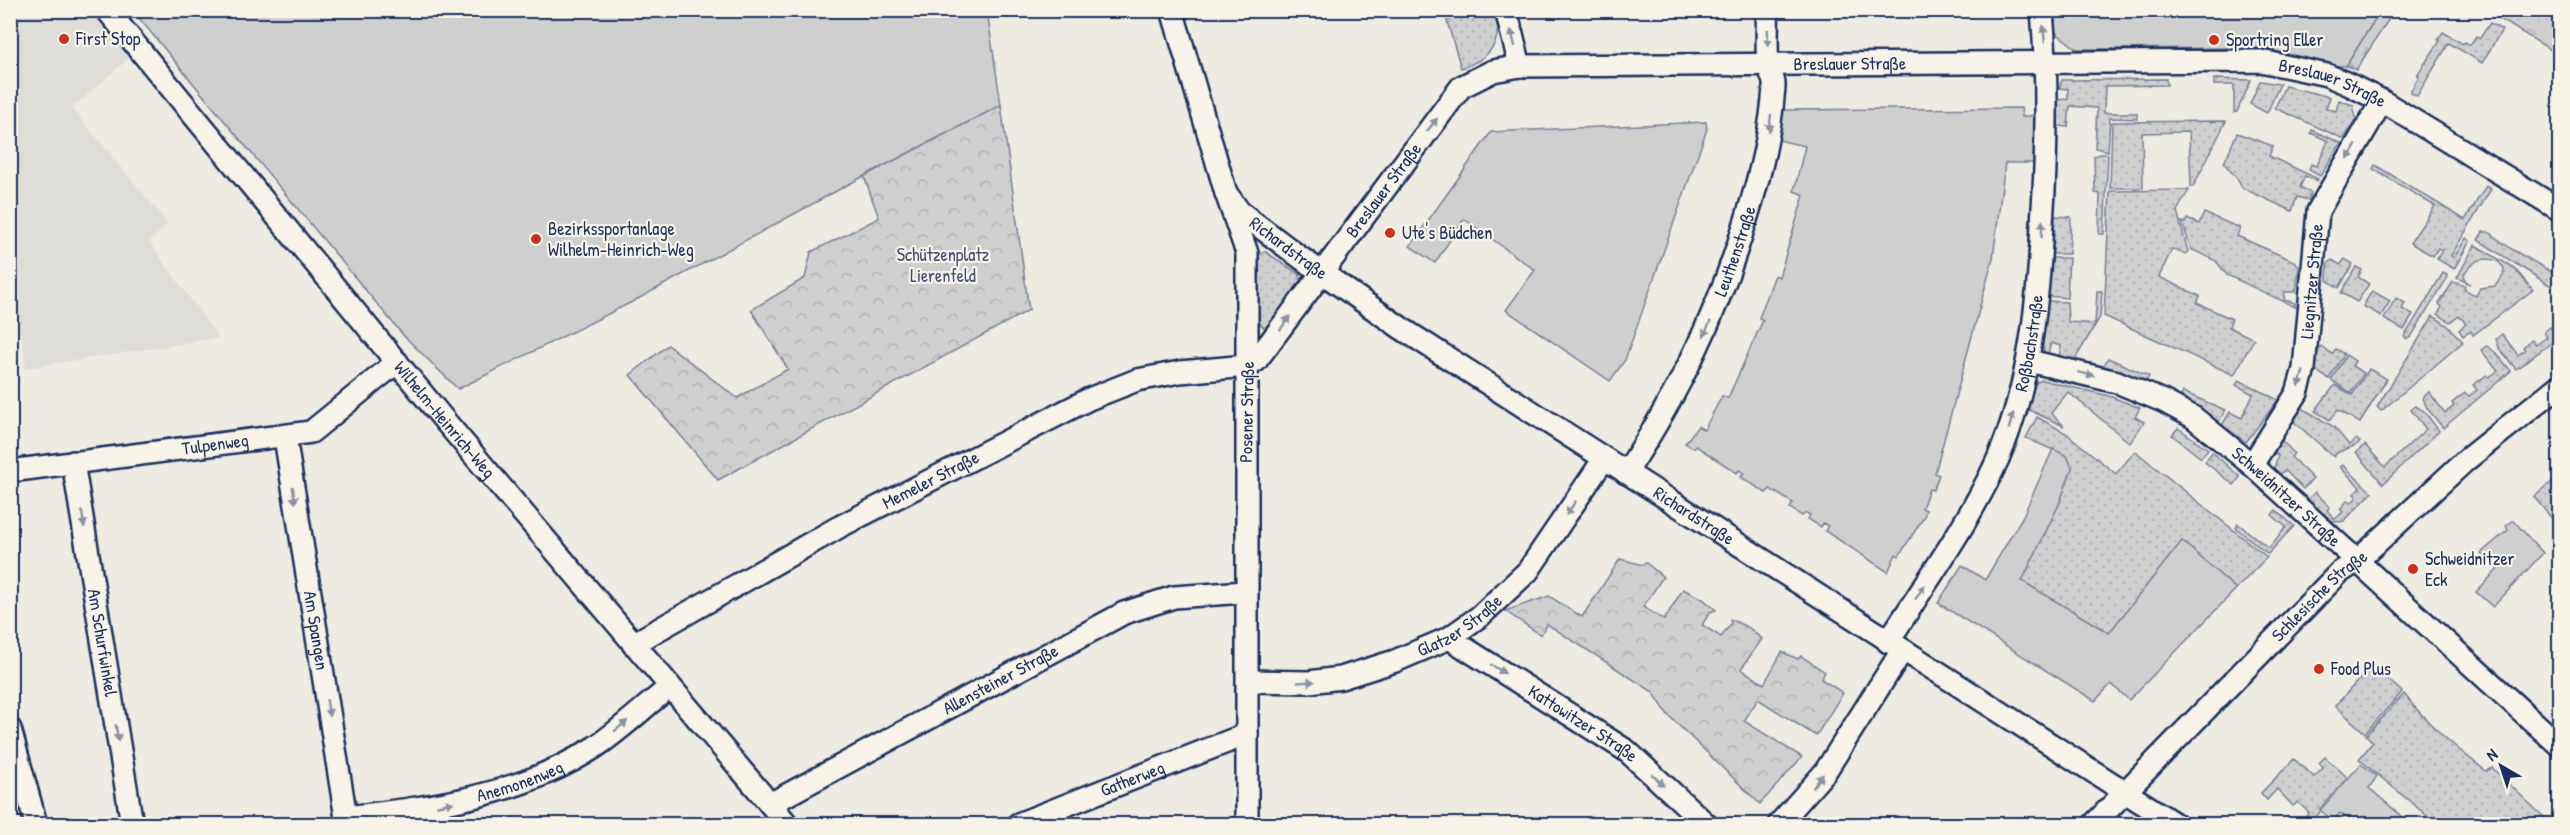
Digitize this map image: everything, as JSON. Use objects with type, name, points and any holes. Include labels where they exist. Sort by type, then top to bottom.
[{"type":"street","name":"Wilhelm-Heinrich-Weg","points":[[107,10],[397,362],[787,825]]},
{"type":"street","name":"Posener Straße","points":[[1172,10],[1226,193],[1247,253],[1245,592],[1248,681],[1247,825]]},
{"type":"street","points":[[1506,10],[1520,66]]},
{"type":"street","name":"Leuthenstraße","points":[[1626,473],[1672,401],[1727,282],[1768,140],[1775,83],[1768,66],[1767,10]]},
{"type":"street","name":"Roßbachstraße","points":[[1779,825],[1825,772],[1998,459],[2029,361],[2040,266],[2045,183],[2046,64],[2042,10]]},
{"type":"street","name":"Breslauer Straße","points":[[1247,366],[1263,355],[1461,87],[1493,71],[1520,66],[1768,66],[1832,63],[2046,64],[2112,60],[2261,62],[2327,75],[2382,101],[2559,210]]},
{"type":"street","name":"Liegnitzer Straße","points":[[2252,465],[2297,393],[2304,369],[2318,211],[2382,101]]},
{"type":"street","name":"Richardstraße","points":[[1226,193],[1239,210],[1322,273],[1401,328],[2175,825]]},
{"type":"street","name":"Schweidnitzer Straße","points":[[2029,361],[2117,382],[2163,400],[2193,417],[2252,465],[2559,745]]},
{"type":"street","name":"Tulpenweg","points":[[10,471],[311,432],[397,362]]},
{"type":"street","name":"Memeler Straße","points":[[633,644],[839,527],[1089,399],[1137,380],[1180,372],[1247,366]]},
{"type":"street","name":"Schlesische Straße","points":[[2094,825],[2339,573],[2357,561],[2466,460],[2559,385]]},
{"type":"street","name":"Am Spangen","points":[[285,437],[346,821]]},
{"type":"street","name":"Glatzer Straße","points":[[1248,681],[1308,682],[1341,678],[1395,661],[1449,638],[1480,616],[1528,572],[1604,459]]},
{"type":"street","name":"Am Schurfwinkel","points":[[73,462],[132,825]]},
{"type":"street","name":"Allensteiner Straße","points":[[770,804],[1124,613],[1174,597],[1245,592]]},
{"type":"street","name":"Kattowitzer Straße","points":[[1449,638],[1626,751],[1706,824]]},
{"type":"street","name":"Anemonenweg","points":[[346,821],[424,808],[510,788],[553,770],[595,747],[670,687]]},
{"type":"street","points":[[10,729],[36,825]]},
{"type":"street","name":"Gatherweg","points":[[1018,825],[1247,734]]},
{"type":"shaded area","points":[[10,11],[99,11],[135,53],[72,108],[168,224],[149,242],[219,338],[26,368],[11,269]]},
{"type":"green space","name":"Bezirkssportanlage Wilhelm-Heinrich-Weg","points":[[133,11],[987,11],[1001,105],[864,176],[632,302],[458,389],[403,335]]},
{"type":"green space","points":[[1444,11],[1495,11],[1498,31],[1496,40],[1487,54],[1480,60],[1461,68]]},
{"type":"green space","name":"Sportring Eller","points":[[2053,11],[2380,11],[2346,66],[2327,66],[2265,48],[2077,49],[2055,32]]},
{"type":"green space","points":[[2380,11],[2394,11],[2356,70],[2346,66]]},
{"type":"green space","points":[[2487,11],[2559,11],[2559,55],[2492,14]]},
{"type":"green space","points":[[2490,23],[2502,30],[2482,63],[2449,43],[2417,96],[2410,92],[2419,76],[2417,75],[2440,41],[2438,39],[2443,32],[2463,44],[2465,42],[2470,45],[2476,36],[2480,38]]},
{"type":"green space","points":[[2166,79],[2167,85],[2105,86],[2104,113],[2137,113],[2137,119],[2110,118],[2108,151],[2095,148],[2097,108],[2070,106],[2068,127],[2058,126],[2058,100],[2068,99],[2068,89],[2059,88],[2062,80]]},
{"type":"green space","points":[[2214,79],[2251,80],[2237,112],[2234,113],[2234,85],[2214,85]]},
{"type":"green space","points":[[2260,81],[2280,84],[2267,113],[2250,104]]},
{"type":"green space","points":[[2285,86],[2330,97],[2326,108],[2336,111],[2339,100],[2353,105],[2356,119],[2344,139],[2275,108]]},
{"type":"green space","name":"Schützenplatz Lierenfeld","points":[[1001,105],[1029,310],[718,480],[630,375],[668,345],[737,398],[788,369],[751,310],[805,278],[811,252],[879,218],[864,176]]},
{"type":"green space","points":[[2021,108],[2022,117],[2035,115],[2034,163],[2005,163],[1993,258],[1935,473],[1939,475],[1933,490],[1929,489],[1922,508],[1926,510],[1924,517],[1899,556],[1896,554],[1888,572],[1825,531],[1828,526],[1823,523],[1821,527],[1808,519],[1810,515],[1806,513],[1802,516],[1790,508],[1793,503],[1770,489],[1766,493],[1741,477],[1744,473],[1739,470],[1737,473],[1696,446],[1694,448],[1685,443],[1698,426],[1704,430],[1722,396],[1728,398],[1763,320],[1759,318],[1775,275],[1779,277],[1804,195],[1794,191],[1805,146],[1778,140],[1783,110]]},
{"type":"green space","points":[[2226,121],[2193,187],[2191,187],[2189,132],[2142,133],[2143,188],[2110,188],[2112,122]]},
{"type":"green space","points":[[1706,122],[1707,129],[1625,360],[1610,381],[1506,310],[1535,270],[1464,219],[1435,263],[1410,246],[1491,132]]},
{"type":"green space","points":[[2312,130],[2341,143],[2320,176],[2309,170],[2311,164],[2317,166],[2328,141],[2311,133]]},
{"type":"green space","points":[[2237,133],[2273,146],[2269,156],[2318,179],[2317,181],[2305,176],[2300,187],[2311,193],[2308,200],[2297,197],[2292,211],[2242,188],[2224,163]]},
{"type":"green space","points":[[2108,154],[2104,234],[2099,234],[2100,194],[2095,193],[2094,156]]},
{"type":"green space","points":[[2375,165],[2465,220],[2486,186],[2491,189],[2451,256],[2454,258],[2466,238],[2470,241],[2454,269],[2437,259],[2442,250],[2438,248],[2433,256],[2410,243],[2435,206],[2373,169]]},
{"type":"green space","points":[[2189,190],[2177,211],[2188,252],[2186,254],[2172,249],[2159,277],[2200,296],[2197,303],[2232,319],[2229,327],[2254,339],[2234,375],[2104,316],[2110,191]]},
{"type":"green space","points":[[2204,213],[2240,228],[2237,236],[2296,262],[2299,267],[2296,292],[2285,292],[2284,300],[2295,303],[2295,307],[2227,275],[2216,261],[2191,249],[2182,222],[2185,223],[2187,219],[2199,224]]},
{"type":"green space","points":[[2055,216],[2071,217],[2069,254],[2052,254]]},
{"type":"green space","points":[[2483,232],[2488,232],[2513,250],[2559,276],[2559,285],[2554,282],[2551,286],[2478,240]]},
{"type":"green space","points":[[2475,245],[2514,268],[2533,290],[2473,335],[2471,331],[2463,336],[2459,330],[2466,324],[2459,315],[2450,322],[2438,314],[2442,307],[2439,304],[2453,282],[2465,286],[2464,289],[2476,296],[2480,288],[2495,286],[2503,276],[2504,268],[2498,261],[2483,259],[2471,265],[2464,274],[2465,280],[2470,284],[2457,278]]},
{"type":"green space","points":[[1264,251],[1299,274],[1301,279],[1270,328],[1266,330],[1258,321],[1258,256]]},
{"type":"green space","points":[[2052,258],[2069,258],[2067,298],[2048,296]]},
{"type":"green space","points":[[2345,259],[2353,264],[2339,288],[2327,280],[2328,264],[2332,260],[2340,265]]},
{"type":"green space","points":[[2356,267],[2362,270],[2358,277],[2369,284],[2357,302],[2341,293]]},
{"type":"green space","points":[[2443,273],[2447,275],[2446,280],[2411,337],[2407,339],[2404,337]]},
{"type":"green space","points":[[2097,291],[2102,291],[2100,317],[2074,361],[2059,356],[2061,346],[2051,343],[2048,354],[2044,352],[2042,344],[2047,301],[2067,302],[2068,322],[2095,324]]},
{"type":"green space","points":[[2372,291],[2390,301],[2381,316],[2363,306]]},
{"type":"green space","points":[[2396,298],[2405,303],[2402,309],[2413,315],[2404,330],[2384,319]]},
{"type":"green space","points":[[2433,316],[2447,325],[2463,342],[2381,411],[2377,407]]},
{"type":"green space","points":[[2559,326],[2559,337],[2516,369],[2500,350],[2496,339],[2502,334],[2518,355],[2525,350],[2523,347],[2532,340],[2536,345],[2547,337],[2544,332],[2550,327],[2553,331]]},
{"type":"green space","points":[[2321,346],[2332,354],[2336,349],[2344,354],[2329,379],[2316,371],[2317,353]]},
{"type":"green space","points":[[2487,346],[2511,371],[2443,428],[2427,408],[2423,398],[2429,392],[2445,413],[2454,406],[2452,403],[2465,393],[2469,396],[2477,390],[2473,385],[2487,375],[2489,377],[2498,371],[2481,350]]},
{"type":"green space","points":[[2346,355],[2355,361],[2352,366],[2364,373],[2351,393],[2331,380]]},
{"type":"green space","points":[[2108,358],[2149,376],[2146,382],[2103,367]]},
{"type":"green space","points":[[2369,369],[2387,379],[2360,423],[2338,410],[2330,420],[2315,411],[2335,385],[2352,395]]},
{"type":"green space","points":[[2042,380],[2109,396],[2140,408],[2135,417],[2144,422],[2130,443],[2068,392],[2051,413],[2064,426],[2027,409],[2033,384]]},
{"type":"green space","points":[[2239,380],[2278,400],[2246,442],[2222,425],[2230,412],[2242,418],[2253,394],[2236,385]]},
{"type":"green space","points":[[2183,392],[2225,410],[2218,424],[2180,398]]},
{"type":"green space","points":[[2415,406],[2424,411],[2439,431],[2383,484],[2356,452],[2365,445],[2385,467],[2426,429],[2411,410]]},
{"type":"green space","points":[[2302,408],[2334,427],[2349,445],[2356,439],[2360,442],[2333,456],[2293,421]]},
{"type":"green space","points":[[2037,417],[2066,433],[2116,474],[2135,451],[2267,557],[2236,589],[2182,541],[2109,633],[2022,581],[2059,504],[2072,468],[2067,456],[2026,438]]},
{"type":"green space","points":[[2178,428],[2208,449],[2201,458],[2172,435]]},
{"type":"green space","points":[[2281,440],[2294,453],[2291,457],[2313,479],[2303,489],[2285,470],[2278,476],[2273,471],[2278,456],[2276,453],[2271,456]]},
{"type":"green space","points":[[2053,449],[2067,456],[2072,468],[2059,504],[2022,581],[2109,633],[2182,541],[2236,589],[2129,700],[2111,684],[2095,701],[1938,603],[1962,565],[1985,580],[2023,516]]},
{"type":"green space","points":[[2212,452],[2240,477],[2234,485],[2205,462]]},
{"type":"green space","points":[[2343,465],[2372,493],[2344,521],[2338,522],[2323,516],[2307,500],[2315,492],[2330,507],[2327,510],[2335,519],[2343,512],[2340,509],[2348,500],[2351,503],[2357,497],[2354,494],[2360,487],[2340,467]]},
{"type":"green space","points":[[2559,476],[2559,527],[2534,497]]},
{"type":"green space","points":[[2276,510],[2294,526],[2268,554],[2236,528],[2238,524],[2269,548],[2286,527],[2272,515]]},
{"type":"green space","points":[[2513,520],[2543,553],[2493,607],[2476,592],[2498,569],[2481,553],[2508,530],[2506,526]]},
{"type":"green space","points":[[1620,559],[1643,565],[1645,562],[1663,577],[1643,607],[1664,620],[1683,589],[1703,599],[1716,610],[1710,612],[1702,625],[1721,637],[1731,624],[1730,619],[1749,628],[1762,639],[1741,669],[1764,684],[1782,652],[1798,659],[1801,656],[1825,672],[1821,679],[1843,693],[1816,736],[1758,699],[1744,721],[1802,757],[1760,804],[1668,715],[1653,692],[1547,624],[1541,635],[1505,611],[1549,596],[1582,617]]},
{"type":"green space","points":[[2372,665],[2402,692],[2365,733],[2335,706]]},
{"type":"green space","points":[[2404,694],[2443,736],[2486,771],[2492,768],[2549,822],[2546,824],[2437,824],[2359,759],[2373,742],[2366,735]]},
{"type":"green space","points":[[2325,757],[2348,778],[2310,824],[2299,824],[2309,813],[2298,802],[2293,806],[2277,789],[2267,800],[2261,793],[2294,759],[2314,777],[2323,768],[2319,763]]},
{"type":"green space","points":[[2361,764],[2377,776],[2369,788],[2411,824],[2349,824],[2351,821],[2340,813],[2333,821],[2320,810]]},
{"type":"place","name":"First Stop","points":[[64,39]]},
{"type":"place","name":"Sportring Eller","points":[[2214,40]]},
{"type":"place","name":"Ute's Büdchen","points":[[1390,233]]},
{"type":"place","name":"Bezirkssportanlage Wilhelm-Heinrich-Weg","points":[[536,239]]},
{"type":"place","name":"Schweidnitzer Eck","points":[[2413,569]]},
{"type":"place","name":"Food Plus","points":[[2319,669]]}]
